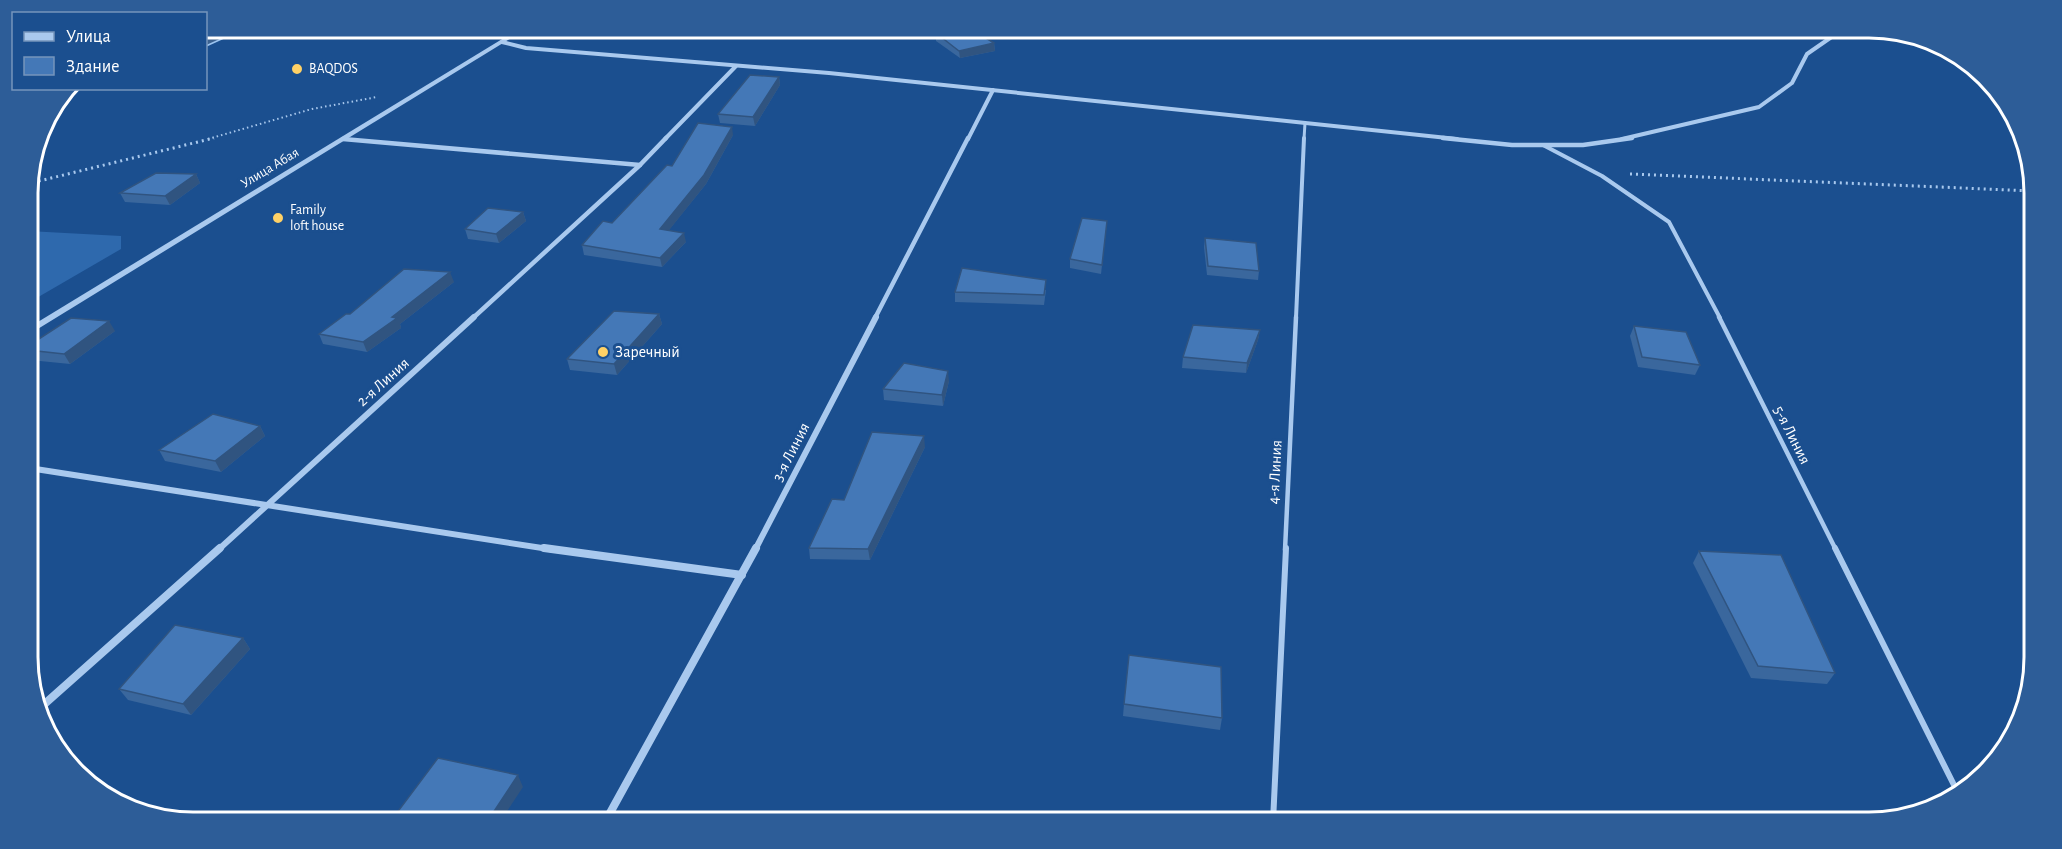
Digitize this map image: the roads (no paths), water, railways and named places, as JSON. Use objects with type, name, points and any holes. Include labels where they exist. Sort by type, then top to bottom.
[{"type":"street","name":"Улица Абая","points":[[38,326],[510,37]]},
{"type":"street","points":[[502,42],[526,48],[993,90],[1512,145],[1583,145],[1642,136],[1759,107],[1792,83],[1807,54],[1832,37]]},
{"type":"street","name":"2-я Линия","points":[[45,703],[268,506],[640,165],[736,66]]},
{"type":"street","name":"3-я Линия","points":[[611,812],[742,574],[993,90]]},
{"type":"street","points":[[343,139],[640,165]]},
{"type":"street","points":[[37,469],[525,546],[742,574]]},
{"type":"lane","name":"4-я Линия","points":[[1273,811],[1305,123]]},
{"type":"lane","name":"5-я Линия","points":[[1543,145],[1602,176],[1669,222],[1709,296],[1954,786]]},
{"type":"place","name":"BAQDOS","points":[[297,69]]},
{"type":"place","name":"Family loft house","points":[[278,218]]},
{"type":"place","name":"Заречный","points":[[603,352]]}]
